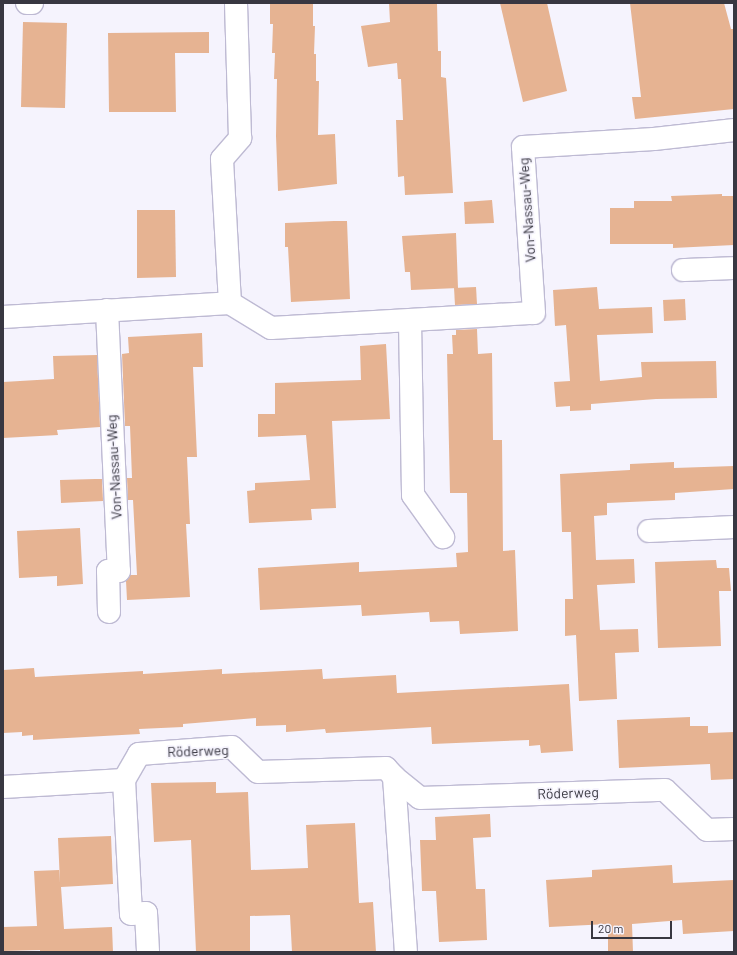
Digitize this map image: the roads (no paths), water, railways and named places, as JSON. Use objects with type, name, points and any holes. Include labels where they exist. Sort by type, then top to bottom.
[{"type":"street","points":[[27,3],[32,3]]},
{"type":"street","points":[[3,317],[230,303],[222,159],[240,138],[236,3]]},
{"type":"street","name":"Von-Nassau-Weg","points":[[230,303],[271,328],[534,313],[522,147],[654,139],[734,130]]},
{"type":"street","points":[[683,270],[734,268]]},
{"type":"street","name":"Von-Nassau-Weg","points":[[107,310],[119,571],[108,571],[109,612]]},
{"type":"street","points":[[410,321],[413,495],[443,537]]},
{"type":"street","points":[[649,530],[734,527]]},
{"type":"street","name":"Röderweg","points":[[124,780],[139,754],[232,747],[258,772],[386,768],[394,777],[420,798],[665,790],[707,830],[734,829]]},
{"type":"street","points":[[394,777],[406,952]]},
{"type":"street","points":[[3,787],[124,780],[131,914],[146,913],[148,952]]}]
